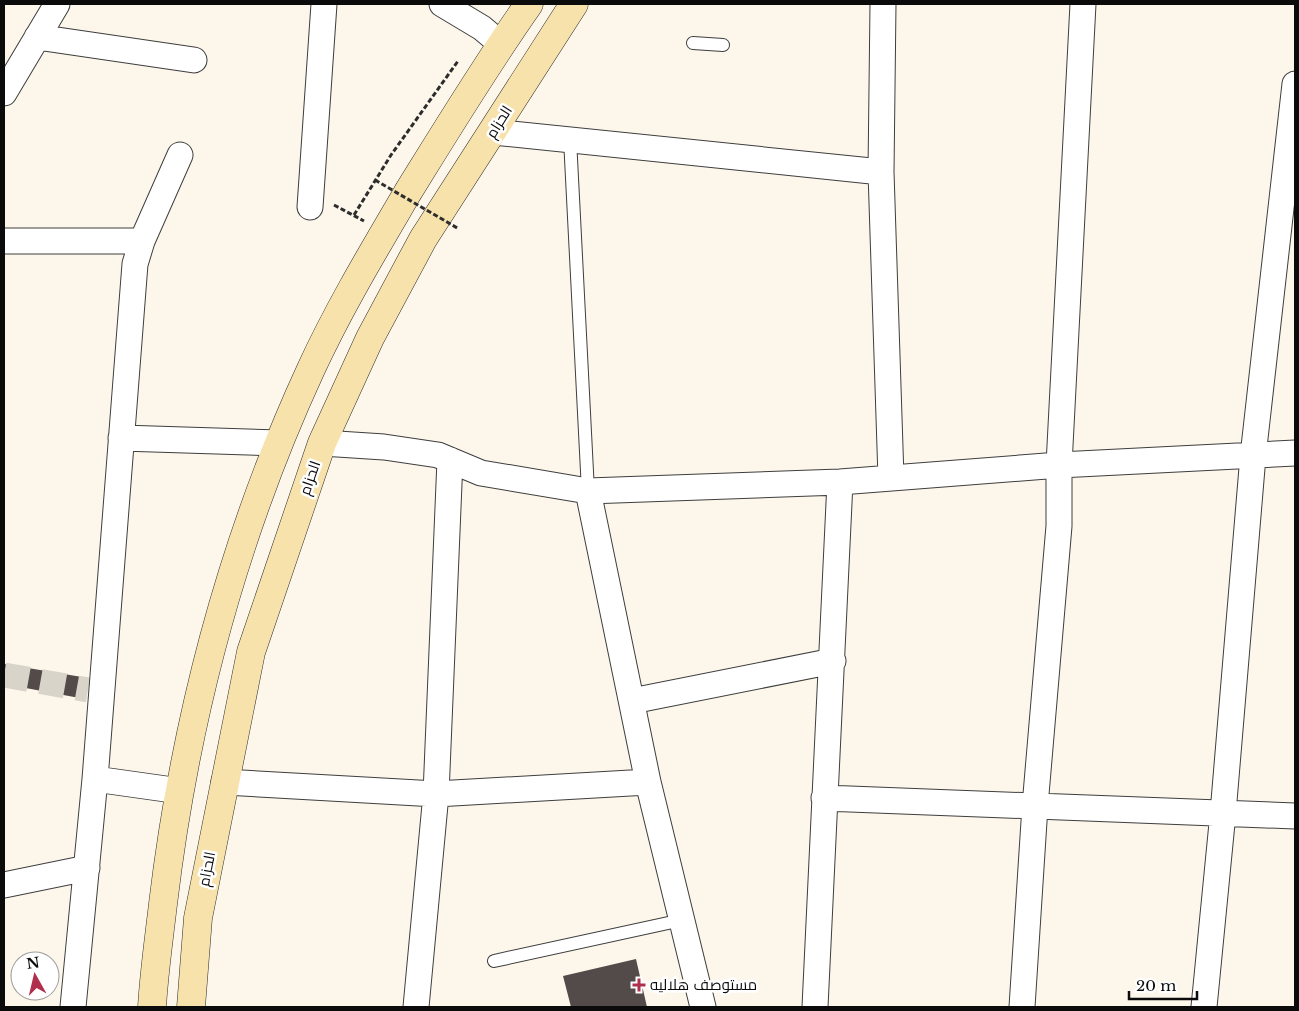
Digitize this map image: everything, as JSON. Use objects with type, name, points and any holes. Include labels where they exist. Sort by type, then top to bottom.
[{"type":"main road","points":[[152,1007],[169,856],[191,730],[220,612],[279,443],[311,369],[362,270],[501,44],[529,4]]},
{"type":"main road","name":"الحزام","points":[[191,1007],[198,918],[251,652],[322,443],[370,338],[423,239],[574,4]]},
{"type":"street","points":[[4,93],[57,4]]},
{"type":"street","points":[[311,200],[324,4]]},
{"type":"street","points":[[442,4],[482,28],[501,44]]},
{"type":"street","points":[[883,4],[881,172],[891,478]]},
{"type":"street","points":[[1022,1007],[1035,806],[1060,526],[1058,465],[1083,4]]},
{"type":"street","points":[[37,37],[194,60]]},
{"type":"street","points":[[1204,1007],[1223,813],[1253,456],[1295,90]]},
{"type":"street","points":[[493,132],[881,172]]},
{"type":"street","points":[[73,1007],[95,779],[95,691],[121,438],[135,264],[142,241],[180,155]]},
{"type":"street","points":[[4,241],[142,241]]},
{"type":"street","points":[[121,438],[279,443]]},
{"type":"street","points":[[322,443],[384,447],[438,455],[481,473],[588,491],[840,482],[1058,465],[1295,454]]},
{"type":"street","points":[[416,1007],[436,794],[450,460]]},
{"type":"street","points":[[815,1007],[840,482]]},
{"type":"street","points":[[588,491],[648,782],[703,1007]]},
{"type":"street","points":[[632,701],[833,660]]},
{"type":"street","points":[[95,779],[180,791]]},
{"type":"street","points":[[224,782],[436,794],[648,782]]},
{"type":"street","points":[[824,798],[1295,816]]},
{"type":"street","points":[[4,885],[87,868]]},
{"type":"lane","points":[[693,43],[723,45]]},
{"type":"lane","points":[[570,139],[588,491]]},
{"type":"lane","points":[[494,961],[682,920]]},
{"type":"path","points":[[354,215],[375,180],[459,60]]},
{"type":"path","points":[[375,180],[459,229]]},
{"type":"path","points":[[311,200],[354,215],[385,231]]},
{"type":"building","points":[[4,664],[88,678],[85,699],[4,684]]},
{"type":"building","points":[[636,959],[647,1007],[571,1007],[563,976]]},
{"type":"tunnel","points":[[4,675],[88,690]]},
{"type":"place","name":"مستوصف هلاليه","points":[[639,985]]}]
